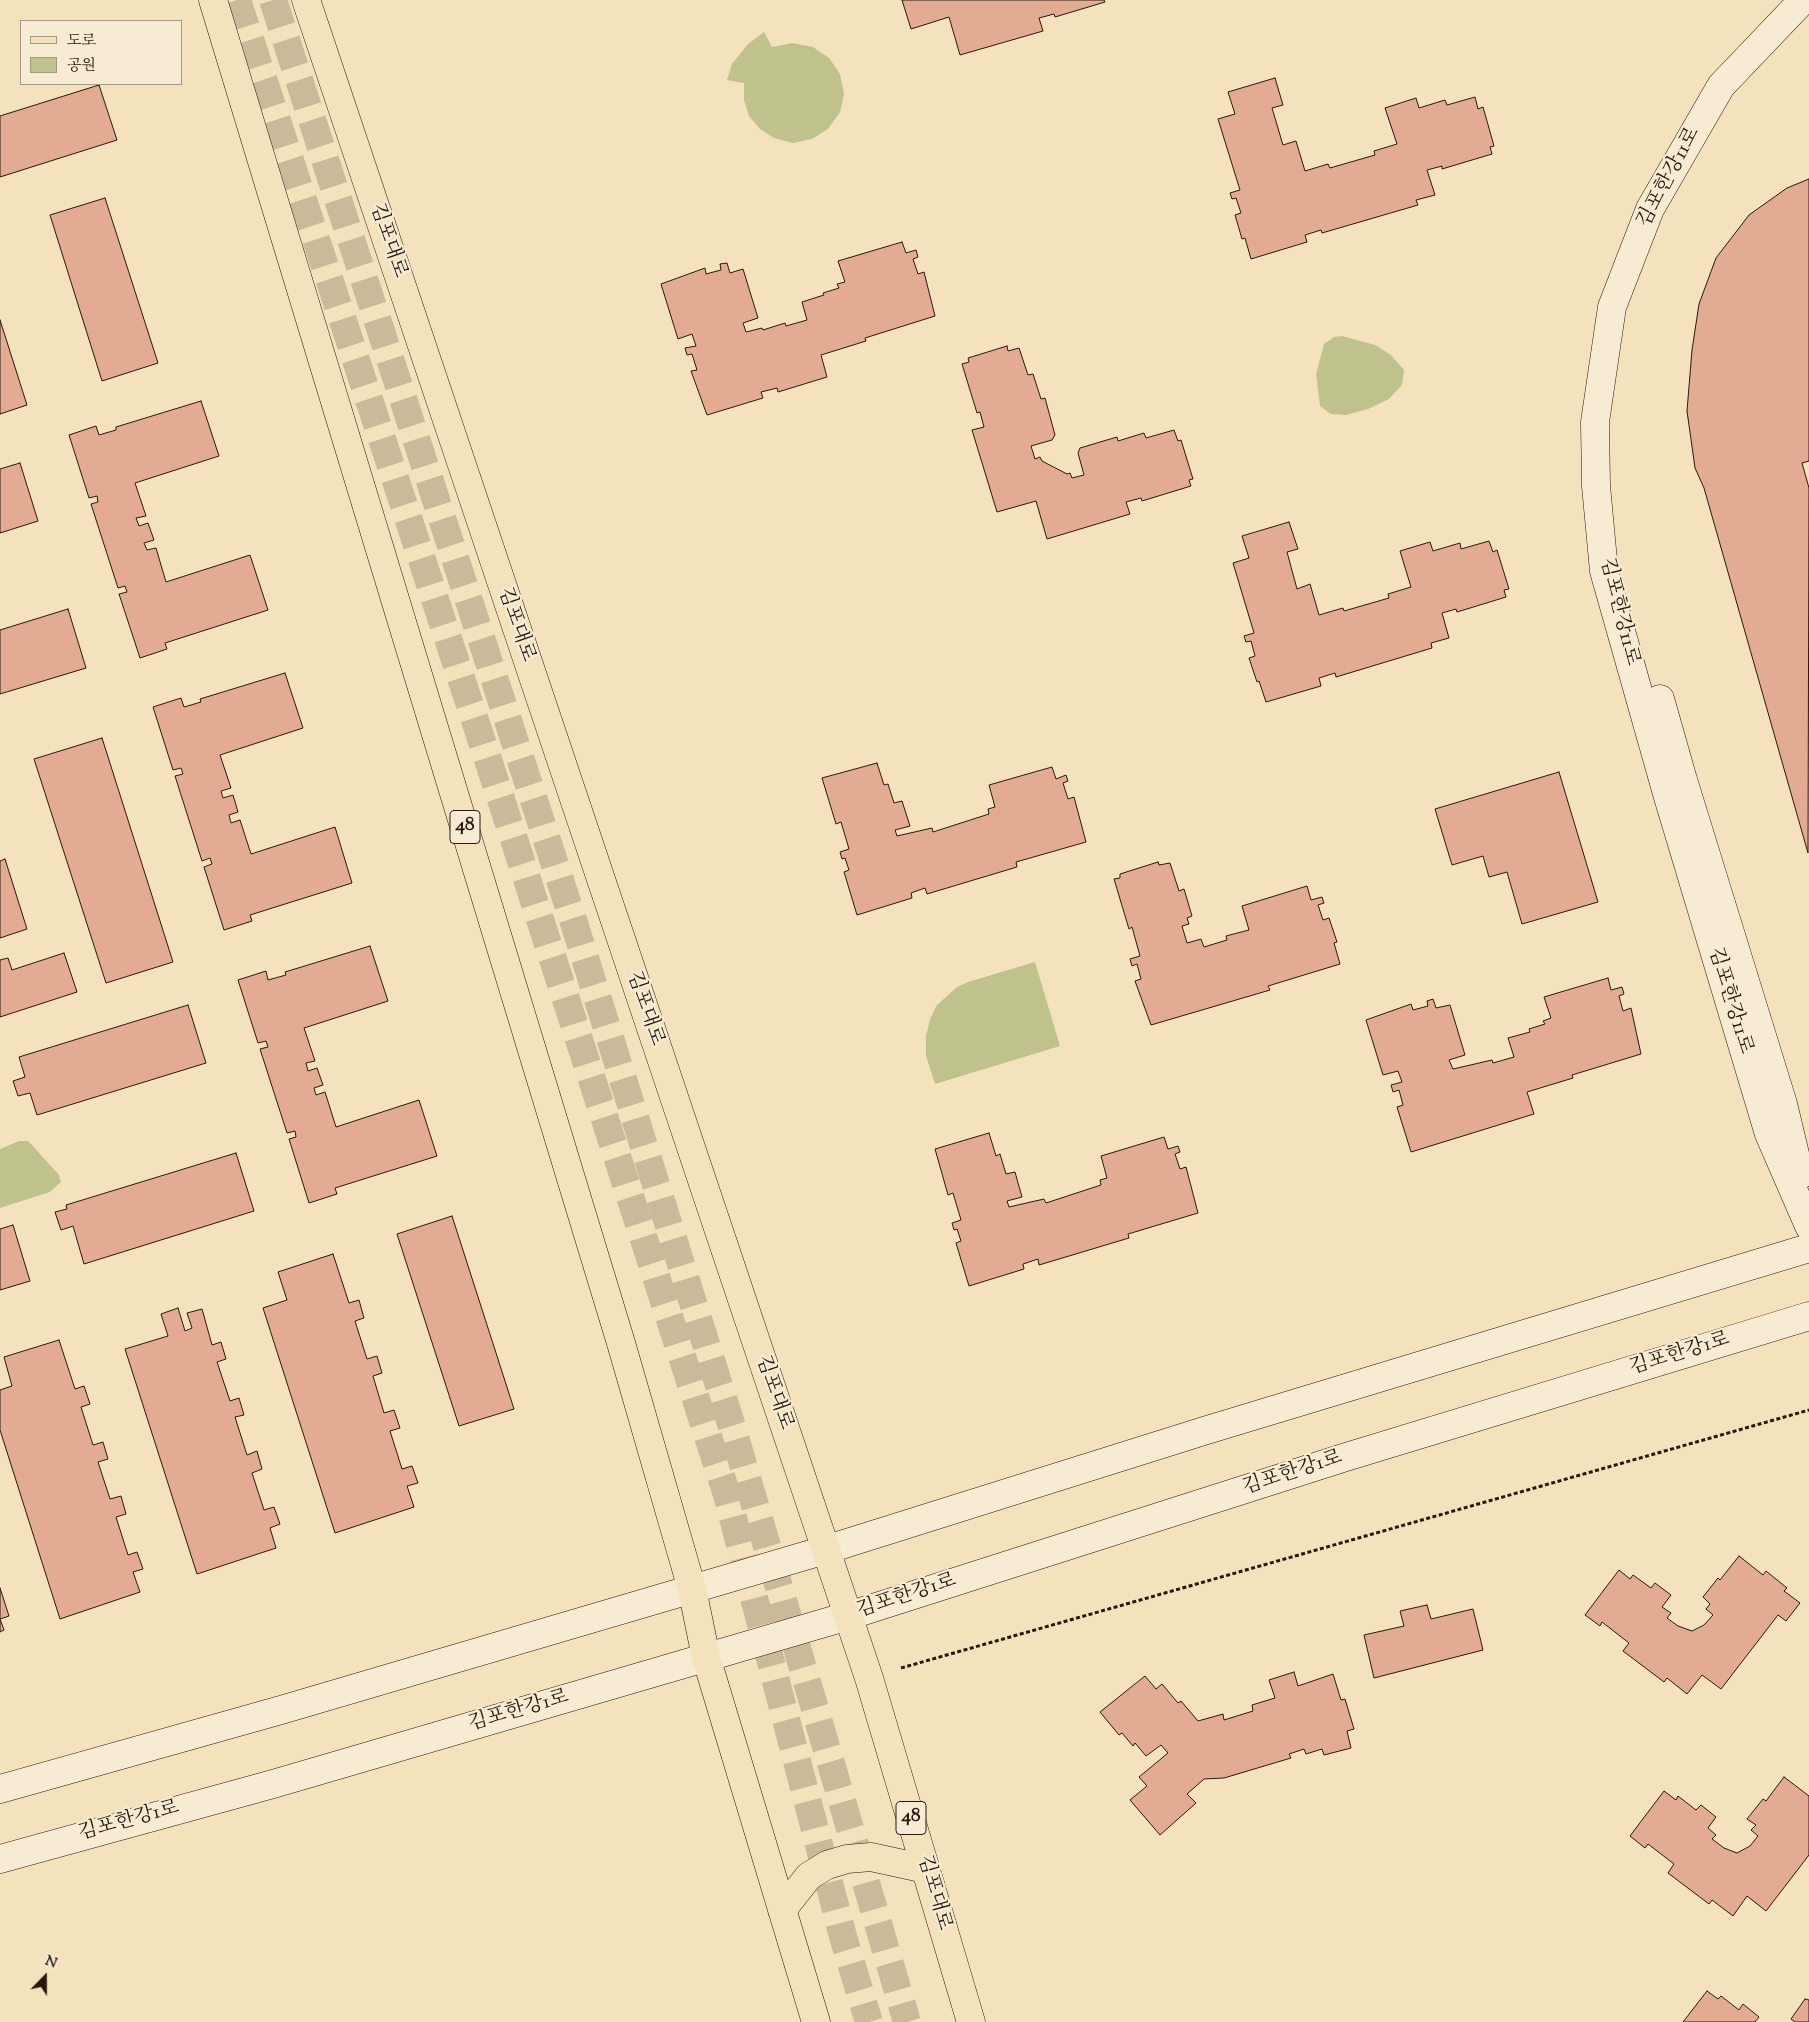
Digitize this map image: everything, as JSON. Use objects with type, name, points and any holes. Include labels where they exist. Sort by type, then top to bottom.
[{"type":"main road","name":"48","points":[[213,0],[621,1343],[692,1589],[706,1657],[816,2022]]},
{"type":"main road","name":"김포대로","points":[[306,0],[869,1678],[971,2022]]},
{"type":"main road","points":[[782,1910],[810,1876],[827,1864],[847,1859],[871,1857],[926,1869]]},
{"type":"street","name":"김포한강11로","points":[[1803,0],[1721,86],[1650,209],[1612,307],[1595,422],[1596,486],[1604,571],[1668,797],[1768,1134],[1809,1226]]},
{"type":"street","name":"김포한강11로","points":[[1809,17],[1730,100],[1664,218],[1629,310],[1613,427],[1614,489],[1620,556],[1683,780],[1783,1104],[1809,1211]]},
{"type":"street","points":[[0,1789],[281,1710],[825,1550],[1226,1424],[1809,1248]]},
{"type":"street","name":"김포한강1로","points":[[0,1859],[273,1784],[848,1616],[1346,1457],[1809,1316]]},
{"type":"path","points":[[869,1678],[1809,1410]]},
{"type":"green space","points":[[764,32],[772,47],[792,43],[813,47],[829,58],[840,74],[844,94],[840,112],[828,129],[812,139],[793,143],[774,138],[760,129],[749,116],[744,100],[744,83],[727,80],[732,64],[748,44]]},
{"type":"green space","points":[[1342,336],[1375,345],[1391,355],[1404,370],[1402,385],[1389,399],[1368,409],[1346,415],[1331,414],[1320,406],[1316,374],[1324,344],[1334,337]]},
{"type":"green space","points":[[1035,962],[1060,1046],[935,1084],[926,1056],[926,1036],[930,1019],[937,1005],[957,987],[968,982]]},
{"type":"green space","points":[[19,1141],[28,1141],[59,1175],[61,1182],[50,1192],[0,1208],[0,1149]]},
{"type":"building","points":[[902,0],[1104,0],[1105,2],[1055,17],[1054,14],[1039,18],[1043,31],[960,55],[949,17],[911,29]]},
{"type":"building","points":[[1275,78],[1283,105],[1272,108],[1283,145],[1296,141],[1305,171],[1328,164],[1330,168],[1375,155],[1374,151],[1397,144],[1385,108],[1416,98],[1419,108],[1445,100],[1447,105],[1475,97],[1478,109],[1483,107],[1494,146],[1490,147],[1492,154],[1442,169],[1442,166],[1427,170],[1435,195],[1416,200],[1418,205],[1322,233],[1321,230],[1305,235],[1307,242],[1251,259],[1245,238],[1242,239],[1235,215],[1241,213],[1236,198],[1232,199],[1230,193],[1240,190],[1218,119],[1235,114],[1228,92]]},
{"type":"building","points":[[99,85],[117,140],[0,177],[0,116]]},
{"type":"building","points":[[1809,179],[1809,461],[1802,463],[1809,488],[1808,853],[1704,488],[1695,468],[1687,411],[1692,350],[1699,304],[1716,258],[1749,215],[1787,188]]},
{"type":"building","points":[[105,198],[158,363],[102,381],[50,215]]},
{"type":"building","points":[[902,242],[906,253],[916,250],[918,257],[913,259],[918,274],[924,272],[935,316],[865,338],[866,341],[821,355],[827,377],[778,392],[777,388],[761,392],[763,398],[707,415],[691,371],[697,370],[692,354],[687,355],[685,348],[696,346],[692,334],[678,339],[661,284],[705,268],[706,274],[721,270],[720,264],[727,263],[730,273],[743,269],[758,318],[743,323],[746,332],[762,328],[763,330],[785,323],[786,326],[807,320],[802,302],[824,295],[823,293],[839,288],[837,284],[845,282],[838,261]]},
{"type":"building","points":[[0,320],[27,405],[0,414]]},
{"type":"building","points":[[1007,346],[1008,351],[1019,348],[1028,375],[1033,374],[1041,399],[1045,398],[1055,435],[1052,440],[1031,446],[1035,459],[1040,457],[1042,461],[1067,474],[1070,473],[1072,478],[1084,475],[1078,453],[1080,448],[1117,437],[1118,441],[1144,433],[1146,438],[1174,430],[1178,441],[1181,440],[1193,479],[1189,480],[1191,486],[1142,501],[1141,498],[1126,502],[1130,514],[1047,539],[1036,501],[997,512],[972,430],[984,427],[980,412],[977,413],[962,364],[969,362],[968,358]]},
{"type":"building","points":[[201,401],[219,456],[135,483],[146,516],[136,518],[139,526],[148,523],[154,540],[144,543],[147,550],[156,548],[166,582],[250,555],[268,610],[165,643],[167,649],[140,658],[119,594],[127,592],[125,586],[118,588],[91,504],[98,502],[97,496],[89,498],[69,435],[96,426],[99,435],[116,430],[116,427]]},
{"type":"building","points":[[20,463],[38,521],[0,533],[0,469]]},
{"type":"building","points":[[1289,522],[1298,549],[1287,552],[1297,589],[1310,584],[1319,615],[1343,608],[1344,611],[1389,598],[1388,594],[1411,587],[1400,551],[1430,542],[1433,551],[1460,543],[1461,549],[1489,541],[1493,552],[1497,550],[1509,589],[1504,590],[1506,597],[1457,612],[1456,609],[1442,613],[1449,638],[1431,643],[1432,648],[1336,677],[1335,673],[1319,678],[1321,686],[1266,702],[1249,658],[1255,656],[1251,641],[1246,642],[1244,636],[1254,633],[1233,563],[1249,558],[1242,536]]},
{"type":"building","points":[[68,609],[86,668],[0,694],[0,630]]},
{"type":"building","points":[[285,673],[303,728],[220,755],[231,788],[221,791],[223,798],[233,795],[238,812],[229,815],[231,823],[240,820],[251,854],[335,827],[352,883],[250,915],[252,921],[224,930],[204,867],[212,864],[210,858],[202,861],[175,776],[183,774],[181,768],[173,770],[153,707],[181,698],[184,707],[201,702],[200,699]]},
{"type":"building","points":[[102,738],[173,962],[106,983],[34,759]]},
{"type":"building","points":[[877,763],[884,785],[888,784],[894,803],[902,801],[910,826],[895,830],[897,836],[932,828],[933,832],[989,814],[988,809],[995,807],[989,785],[1052,767],[1056,779],[1066,775],[1068,781],[1063,783],[1068,799],[1074,797],[1086,842],[1016,862],[1017,867],[927,894],[925,888],[911,893],[912,898],[857,915],[844,872],[849,870],[845,858],[842,859],[840,852],[849,849],[841,822],[836,824],[822,778]]},
{"type":"building","points":[[1559,772],[1598,902],[1522,924],[1507,872],[1489,877],[1483,856],[1452,865],[1435,809]]},
{"type":"building","points":[[5,859],[27,929],[0,938],[0,861]]},
{"type":"building","points":[[1158,862],[1159,865],[1170,863],[1179,891],[1184,889],[1192,916],[1187,918],[1189,924],[1182,926],[1187,943],[1201,939],[1204,947],[1227,940],[1226,936],[1249,930],[1242,906],[1307,886],[1311,900],[1322,897],[1324,903],[1318,905],[1323,920],[1329,918],[1337,942],[1334,943],[1340,964],[1268,986],[1270,990],[1151,1025],[1135,981],[1141,979],[1137,964],[1132,966],[1130,959],[1140,956],[1132,927],[1129,929],[1114,879],[1120,878],[1120,874]]},
{"type":"building","points":[[370,946],[388,1001],[304,1028],[315,1061],[306,1063],[308,1071],[317,1068],[323,1085],[314,1088],[316,1095],[325,1092],[336,1127],[419,1100],[437,1156],[335,1188],[337,1194],[309,1203],[289,1139],[296,1137],[295,1131],[287,1133],[260,1049],[268,1047],[266,1041],[258,1043],[238,980],[266,971],[268,980],[286,975],[285,972]]},
{"type":"building","points":[[64,953],[77,992],[0,1017],[0,960],[8,958],[12,970]]},
{"type":"building","points":[[1608,978],[1611,990],[1622,987],[1624,994],[1619,996],[1623,1011],[1631,1008],[1641,1054],[1572,1075],[1573,1078],[1527,1092],[1534,1114],[1411,1152],[1397,1107],[1403,1105],[1399,1090],[1393,1092],[1391,1085],[1402,1082],[1398,1071],[1383,1075],[1366,1020],[1411,1004],[1413,1010],[1428,1006],[1427,1001],[1433,999],[1436,1008],[1450,1005],[1465,1055],[1449,1060],[1453,1069],[1492,1060],[1493,1063],[1514,1057],[1508,1038],[1530,1032],[1529,1029],[1545,1024],[1543,1021],[1551,1018],[1544,997]]},
{"type":"building","points":[[188,1005],[206,1063],[37,1115],[30,1093],[18,1096],[13,1081],[25,1077],[19,1057]]},
{"type":"building","points":[[989,1133],[996,1156],[1000,1154],[1006,1174],[1015,1172],[1022,1197],[1007,1201],[1009,1207],[1044,1199],[1046,1203],[1101,1185],[1100,1180],[1107,1178],[1101,1156],[1164,1137],[1168,1149],[1178,1146],[1180,1152],[1175,1154],[1180,1169],[1186,1167],[1198,1213],[1128,1234],[1129,1238],[1039,1265],[1038,1259],[1023,1264],[1024,1269],[969,1286],[956,1243],[961,1241],[957,1229],[954,1230],[952,1223],[961,1220],[953,1193],[948,1195],[935,1149]]},
{"type":"building","points":[[236,1153],[254,1211],[84,1264],[73,1226],[61,1230],[55,1212],[67,1209],[66,1205]]},
{"type":"building","points":[[452,1216],[514,1409],[459,1426],[397,1234]]},
{"type":"building","points":[[13,1225],[30,1281],[0,1290],[0,1229]]},
{"type":"building","points":[[333,1254],[349,1303],[359,1300],[364,1318],[355,1321],[367,1359],[377,1356],[382,1373],[373,1376],[384,1413],[394,1410],[400,1428],[390,1431],[402,1469],[412,1466],[418,1483],[407,1486],[414,1507],[335,1533],[263,1308],[287,1300],[278,1272]]},
{"type":"building","points":[[178,1308],[185,1331],[192,1328],[187,1313],[202,1309],[212,1345],[221,1342],[226,1359],[217,1362],[230,1401],[239,1398],[244,1415],[235,1417],[247,1455],[257,1451],[262,1469],[252,1473],[264,1510],[274,1507],[280,1524],[270,1528],[276,1548],[197,1574],[125,1349],[168,1336],[161,1314]]},
{"type":"building","points":[[59,1340],[75,1389],[84,1386],[90,1404],[81,1407],[93,1445],[103,1442],[108,1459],[98,1462],[110,1499],[121,1496],[126,1514],[116,1517],[128,1555],[137,1552],[143,1569],[133,1572],[140,1592],[60,1619],[0,1430],[0,1390],[12,1386],[4,1357]]},
{"type":"building","points":[[1739,1556],[1763,1575],[1766,1571],[1787,1588],[1784,1591],[1800,1603],[1786,1621],[1778,1615],[1721,1689],[1702,1675],[1687,1694],[1667,1678],[1664,1682],[1623,1651],[1629,1643],[1602,1622],[1600,1626],[1585,1615],[1619,1570],[1630,1579],[1633,1575],[1651,1588],[1655,1583],[1671,1595],[1662,1607],[1671,1613],[1667,1618],[1678,1626],[1692,1631],[1704,1625],[1713,1615],[1706,1609],[1710,1604],[1703,1597],[1718,1578],[1720,1580]]},
{"type":"building","points":[[0,1588],[9,1616],[0,1619]]},
{"type":"building","points":[[1427,1605],[1431,1619],[1473,1609],[1483,1650],[1374,1678],[1364,1635],[1404,1626],[1400,1611]]},
{"type":"building","points":[[0,1619],[4,1630],[0,1632]]},
{"type":"building","points":[[1294,1672],[1298,1686],[1333,1674],[1341,1700],[1345,1699],[1354,1729],[1347,1731],[1351,1748],[1324,1755],[1322,1749],[1306,1754],[1304,1749],[1289,1754],[1291,1758],[1224,1778],[1204,1779],[1187,1794],[1196,1803],[1160,1835],[1130,1800],[1147,1786],[1139,1777],[1168,1753],[1161,1745],[1146,1756],[1135,1743],[1133,1746],[1122,1733],[1119,1735],[1100,1712],[1145,1676],[1156,1689],[1162,1684],[1178,1703],[1181,1701],[1198,1721],[1223,1714],[1224,1720],[1253,1711],[1252,1705],[1275,1698],[1269,1680]]},
{"type":"building","points":[[1784,1777],[1809,1796],[1809,1855],[1766,1911],[1747,1896],[1733,1916],[1712,1900],[1709,1904],[1668,1873],[1674,1864],[1648,1844],[1645,1848],[1630,1836],[1664,1791],[1676,1800],[1678,1796],[1696,1810],[1701,1805],[1716,1817],[1708,1828],[1716,1835],[1712,1839],[1724,1848],[1737,1853],[1750,1846],[1758,1836],[1751,1830],[1756,1825],[1747,1819],[1763,1799],[1766,1801]]},
{"type":"building","points":[[1707,1991],[1718,1999],[1721,1996],[1739,2010],[1743,2004],[1759,2017],[1755,2022],[1683,2022]]},
{"type":"building","points":[[1805,1999],[1809,2000],[1809,2022],[1795,2022],[1791,2019]]},
{"type":"tunnel","points":[[237,0],[497,787],[727,1495],[844,1940],[869,2022]]},
{"type":"tunnel","points":[[273,0],[574,923],[732,1427],[907,2022]]}]
